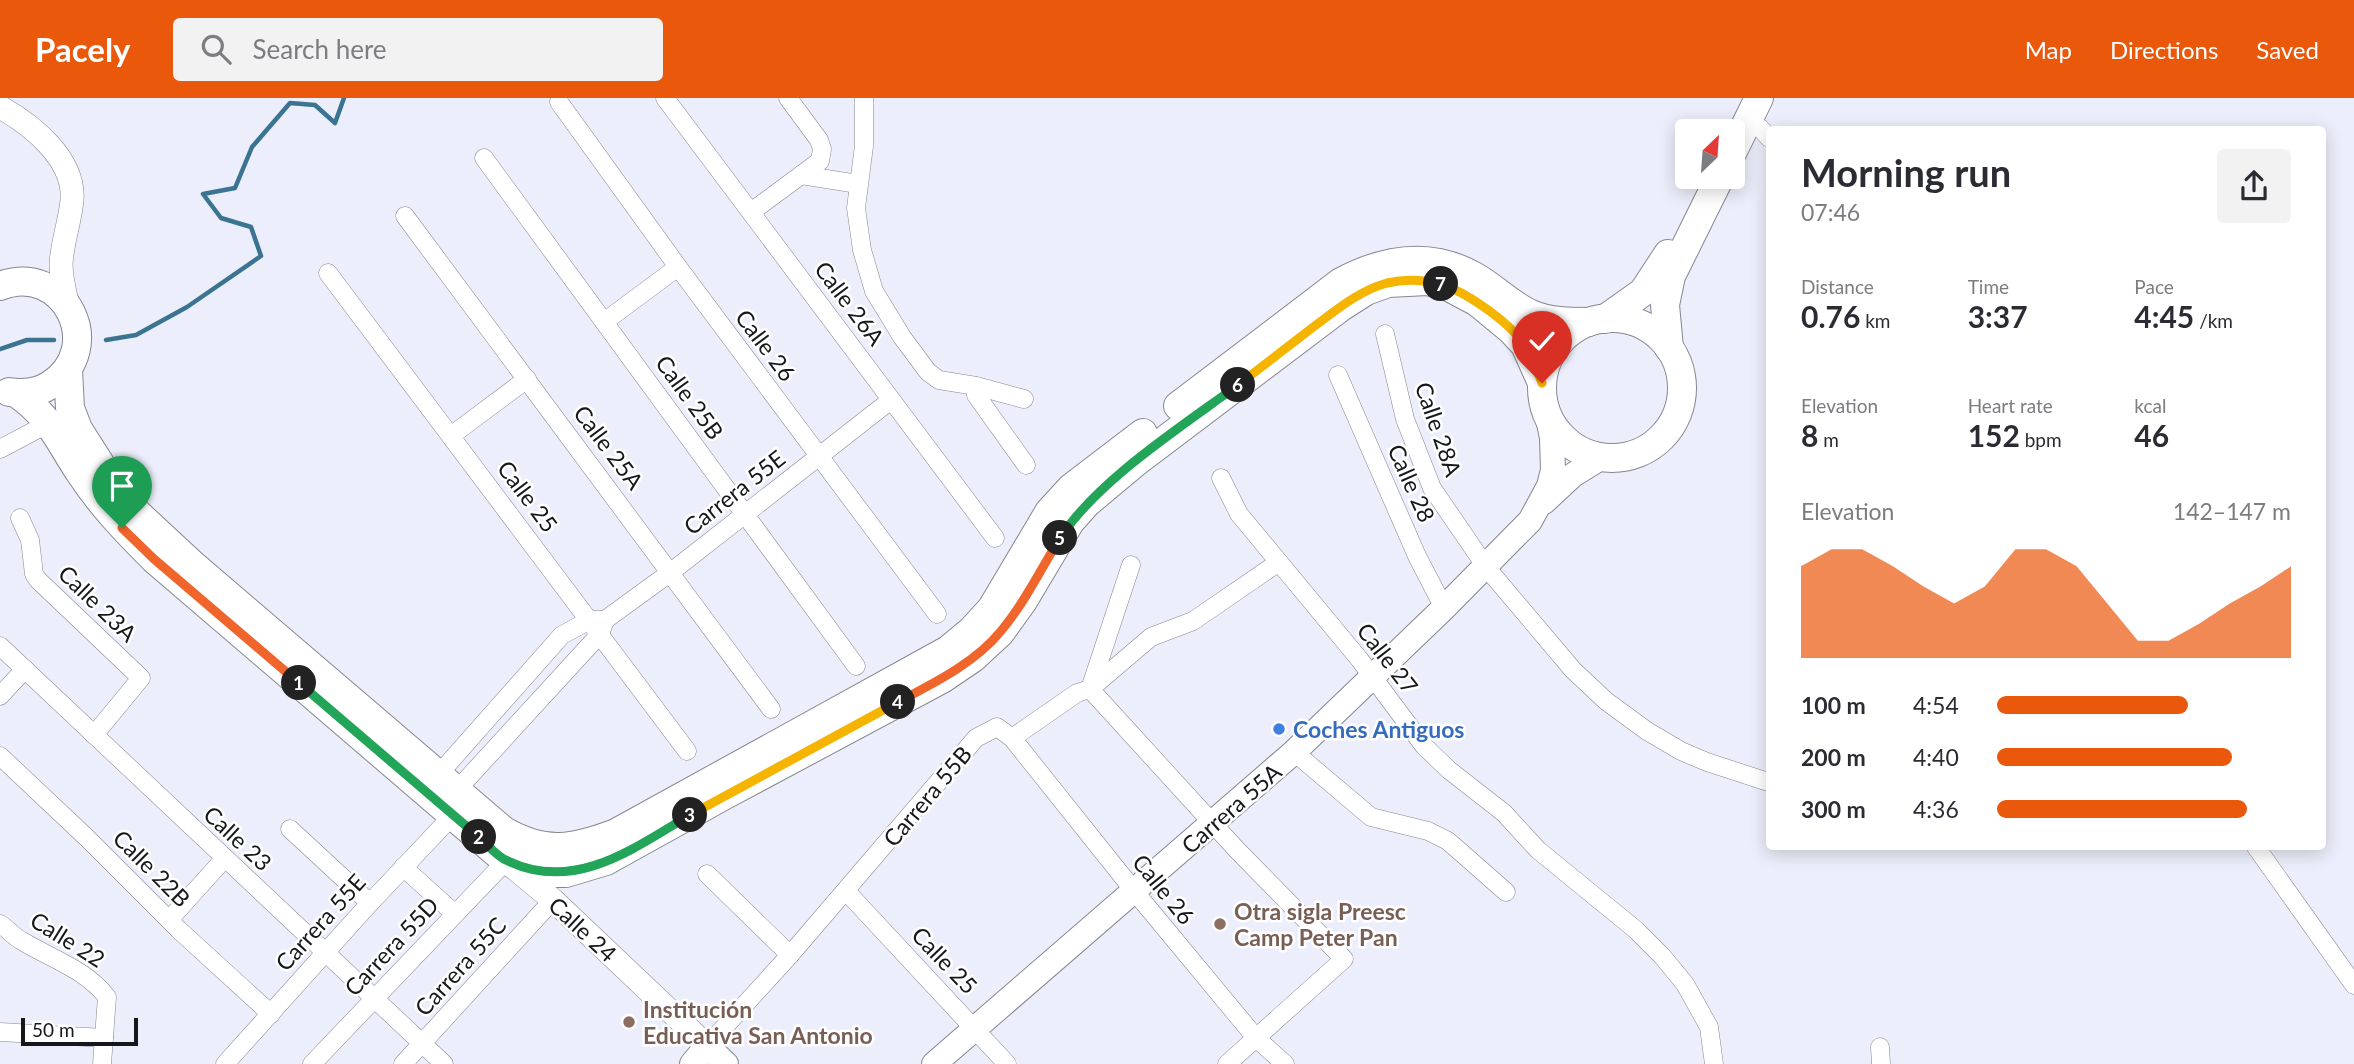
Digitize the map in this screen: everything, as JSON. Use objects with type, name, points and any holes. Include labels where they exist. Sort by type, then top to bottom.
[{"type":"main road","points":[[1701,189],[1653,281],[1634,300],[1566,335],[1556,345],[1544,369],[1543,401],[1549,418],[1565,440],[1589,454],[1602,457],[1629,456],[1642,451],[1654,444],[1671,424],[1677,412],[1682,386],[1669,348],[1665,306],[1671,276],[1714,189]]},
{"type":"main road","points":[[513,851],[582,845],[616,833],[948,650],[972,630],[992,608],[1049,512],[1071,488],[1296,315],[1365,269],[1396,261],[1426,260],[1450,265],[1474,276],[1531,314],[1563,322],[1626,320],[1645,327],[1669,348]]},
{"type":"main road","points":[[513,851],[547,873],[566,873],[607,862],[931,684],[973,658],[1000,633],[1016,612],[1070,522],[1087,503],[1136,462],[1366,291],[1388,283],[1427,281],[1460,292],[1511,330],[1525,345],[1542,383]]},
{"type":"main road","points":[[0,286],[29,282],[51,290],[68,306]]},
{"type":"main road","name":"Calle 24","points":[[68,306],[74,318],[77,345],[68,370],[70,408],[78,429],[113,484],[137,513],[173,548],[513,851]]},
{"type":"main road","points":[[8,391],[31,393],[58,380],[68,370]]},
{"type":"main road","name":"Calle 24","points":[[8,391],[32,404],[50,423],[100,501],[122,528],[154,559],[449,794]]},
{"type":"main road","name":"Carrera 55A","points":[[1541,505],[1553,470],[1549,418]]},
{"type":"main road","name":"Carrera 55A","points":[[934,1064],[1294,752],[1486,567],[1530,521],[1541,505],[1573,475],[1602,457]]},
{"type":"main road","name":"Calle 24","points":[[699,1055],[726,1064]]},
{"type":"street","name":"Calle 26A","points":[[665,98],[995,538]]},
{"type":"street","points":[[751,212],[820,160],[822,149],[819,140],[788,98]]},
{"type":"street","points":[[864,98],[864,146],[856,208],[862,250],[874,291],[902,337],[928,372],[939,380],[976,386],[1024,399]]},
{"type":"street","name":"Calle 26","points":[[559,103],[677,267],[937,614]]},
{"type":"street","points":[[0,107],[51,146],[68,177],[72,197],[61,265],[68,306]]},
{"type":"street","name":"Calle 25B","points":[[484,158],[856,666]]},
{"type":"street","points":[[801,175],[858,184]]},
{"type":"street","name":"Calle 25A","points":[[405,216],[771,709]]},
{"type":"street","points":[[29,282],[47,264],[68,227]]},
{"type":"street","points":[[604,322],[677,267]]},
{"type":"street","name":"Calle 25","points":[[328,273],[598,625],[687,751]]},
{"type":"street","name":"Calle 28A","points":[[1385,334],[1405,419],[1432,488],[1486,567],[1573,670],[1606,701],[1647,731],[1681,751],[1765,781]]},
{"type":"street","name":"Calle 28","points":[[1338,375],[1417,556],[1444,608]]},
{"type":"street","points":[[452,435],[527,379]]},
{"type":"street","points":[[976,386],[976,395],[1026,465]]},
{"type":"street","name":"Carrera 55E","points":[[449,794],[598,625],[671,572],[891,400]]},
{"type":"street","points":[[0,449],[50,423]]},
{"type":"street","name":"Calle 27","points":[[1221,478],[1238,514],[1424,746],[1449,770],[1504,813],[1538,850],[1636,930],[1677,975],[1709,1027],[1714,1064]]},
{"type":"street","name":"Calle 23A","points":[[20,518],[30,540],[34,574],[141,678],[94,735]]},
{"type":"street","points":[[1012,738],[1077,693],[1090,689],[1150,637],[1193,621],[1279,562]]},
{"type":"street","points":[[1090,689],[1131,565]]},
{"type":"street","name":"Carrera 55E","points":[[225,1064],[403,867],[449,794],[562,635],[598,625]]},
{"type":"street","name":"Calle 23","points":[[0,646],[444,1064]]},
{"type":"street","points":[[0,696],[25,670]]},
{"type":"street","points":[[1090,689],[1237,850],[1344,959],[1227,1064]]},
{"type":"street","name":"Carrera 55B","points":[[699,1055],[846,891],[976,738],[997,727],[1012,738]]},
{"type":"street","name":"Calle 26","points":[[1012,738],[1256,1038],[1285,1064]]},
{"type":"street","points":[[1294,752],[1371,817],[1427,831],[1448,841],[1506,892]]},
{"type":"street","name":"Calle 22B","points":[[0,756],[169,920],[271,1014]]},
{"type":"street","points":[[290,830],[370,903]]},
{"type":"street","points":[[2258,850],[2354,985]]},
{"type":"street","name":"Calle 24","points":[[513,851],[553,900],[699,1055]]},
{"type":"street","name":"Carrera 55D","points":[[312,1064],[513,851]]},
{"type":"street","points":[[169,920],[224,859]]},
{"type":"street","points":[[403,867],[455,914]]},
{"type":"street","points":[[553,900],[566,873]]},
{"type":"street","points":[[707,874],[790,955]]},
{"type":"street","name":"Calle 25","points":[[846,891],[1007,1064]]},
{"type":"street","name":"Carrera 55C","points":[[403,1064],[553,900]]},
{"type":"street","name":"Calle 22","points":[[0,924],[19,940],[96,982],[107,997],[104,1038]]},
{"type":"street","points":[[0,939],[19,940]]},
{"type":"street","points":[[0,1032],[104,1038],[102,1064]]},
{"type":"waterway","points":[[106,340],[136,335],[187,307],[261,256],[251,227],[221,218],[203,194],[235,188],[252,147],[290,103],[315,105],[335,123],[344,98]]},
{"type":"waterway","points":[[0,349],[27,340],[54,340]]},
{"type":"place","name":"Coches Antiguos","points":[[1279,729]]},
{"type":"place","name":"Otra sigla Preesc Camp Peter Pan","points":[[1220,924]]},
{"type":"place","name":"Institución Educativa San Antonio","points":[[629,1022]]},
{"type":"route","points":[[122,528],[154,559],[506,861],[547,873],[566,873],[607,862],[942,678],[973,658],[1000,633],[1023,601],[1070,522],[1087,503],[1136,462],[1366,291],[1388,283],[1427,281],[1460,292],[1511,330],[1525,345],[1542,383]]}]
